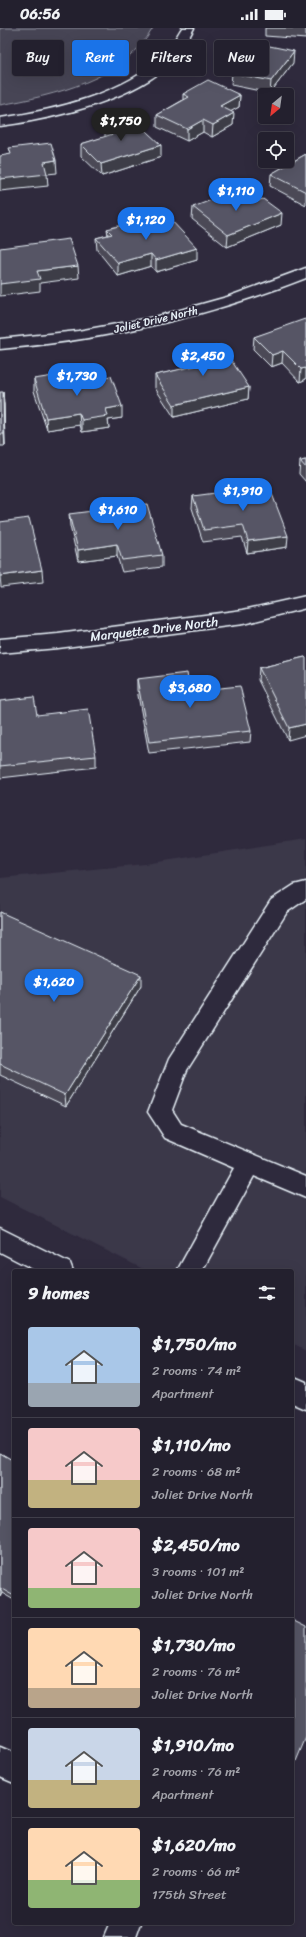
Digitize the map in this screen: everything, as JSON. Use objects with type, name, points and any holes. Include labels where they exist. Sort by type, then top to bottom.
[{"type":"street","points":[[0,122],[76,107],[132,84],[168,58],[188,28]]},
{"type":"street","name":"Joliet Drive North","points":[[0,344],[108,331],[165,319],[230,302],[306,273]]},
{"type":"street","name":"Marquette Drive North","points":[[0,646],[58,641],[243,617],[306,602]]},
{"type":"street","points":[[306,890],[301,891],[279,906],[177,1066],[160,1112],[172,1131],[306,1187]]},
{"type":"street","points":[[190,1269],[249,1163]]},
{"type":"street","points":[[0,1239],[56,1269]]},
{"type":"street","points":[[294,1390],[306,1396]]},
{"type":"street","points":[[0,1762],[12,1767]]},
{"type":"street","points":[[120,1937],[125,1925]]},
{"type":"shaded area","points":[[0,28],[153,28],[144,40],[137,40],[137,49],[129,56],[129,40],[72,40],[72,76],[99,76],[64,90],[0,105]]},
{"type":"shaded area","points":[[306,839],[306,1351],[294,1345],[294,1269],[143,1269],[0,1197],[0,878],[145,864]]},
{"type":"building","points":[[269,46],[294,51],[271,81],[247,76],[269,76]]},
{"type":"building","points":[[208,80],[240,95],[220,106],[234,113],[213,125],[203,120],[187,129],[157,115],[189,97],[183,94]]},
{"type":"building","points":[[133,119],[161,145],[101,164],[81,144],[113,134],[105,127]]},
{"type":"building","points":[[51,143],[56,160],[44,162],[47,174],[0,179],[0,156],[11,154],[9,148]]},
{"type":"building","points":[[306,154],[306,192],[271,174],[282,168],[294,168],[294,161]]},
{"type":"building","points":[[238,190],[254,202],[263,199],[282,213],[228,235],[193,207]]},
{"type":"building","points":[[170,219],[197,248],[156,260],[151,254],[118,263],[96,238],[112,234],[107,229],[130,223],[135,229]]},
{"type":"building","points":[[69,239],[78,266],[37,271],[40,279],[0,284],[0,248]]},
{"type":"building","points":[[305,319],[306,368],[301,369],[283,351],[272,355],[254,337]]},
{"type":"building","points":[[221,345],[249,387],[174,405],[155,375],[195,366],[187,353]]},
{"type":"building","points":[[66,374],[69,383],[111,376],[122,406],[106,409],[108,416],[82,420],[79,413],[46,418],[34,379]]},
{"type":"building","points":[[0,392],[3,392],[4,434],[0,434]]},
{"type":"building","points":[[306,460],[306,468],[300,461]]},
{"type":"building","points":[[269,486],[288,536],[248,541],[243,525],[204,530],[193,496]]},
{"type":"building","points":[[147,504],[162,555],[122,560],[117,544],[78,550],[69,514]]},
{"type":"building","points":[[29,518],[42,570],[0,576],[0,522]]},
{"type":"building","points":[[305,657],[306,724],[289,728],[259,668]]},
{"type":"building","points":[[187,673],[190,691],[240,686],[251,731],[149,742],[137,679]]},
{"type":"building","points":[[34,697],[37,715],[88,709],[96,756],[0,766],[0,701]]},
{"type":"building","points":[[0,912],[141,975],[65,1095],[0,1064]]},
{"type":"building","points":[[0,1453],[12,1460],[12,1595],[0,1588]]},
{"type":"building","points":[[294,1621],[306,1627],[306,1737],[294,1766]]}]
